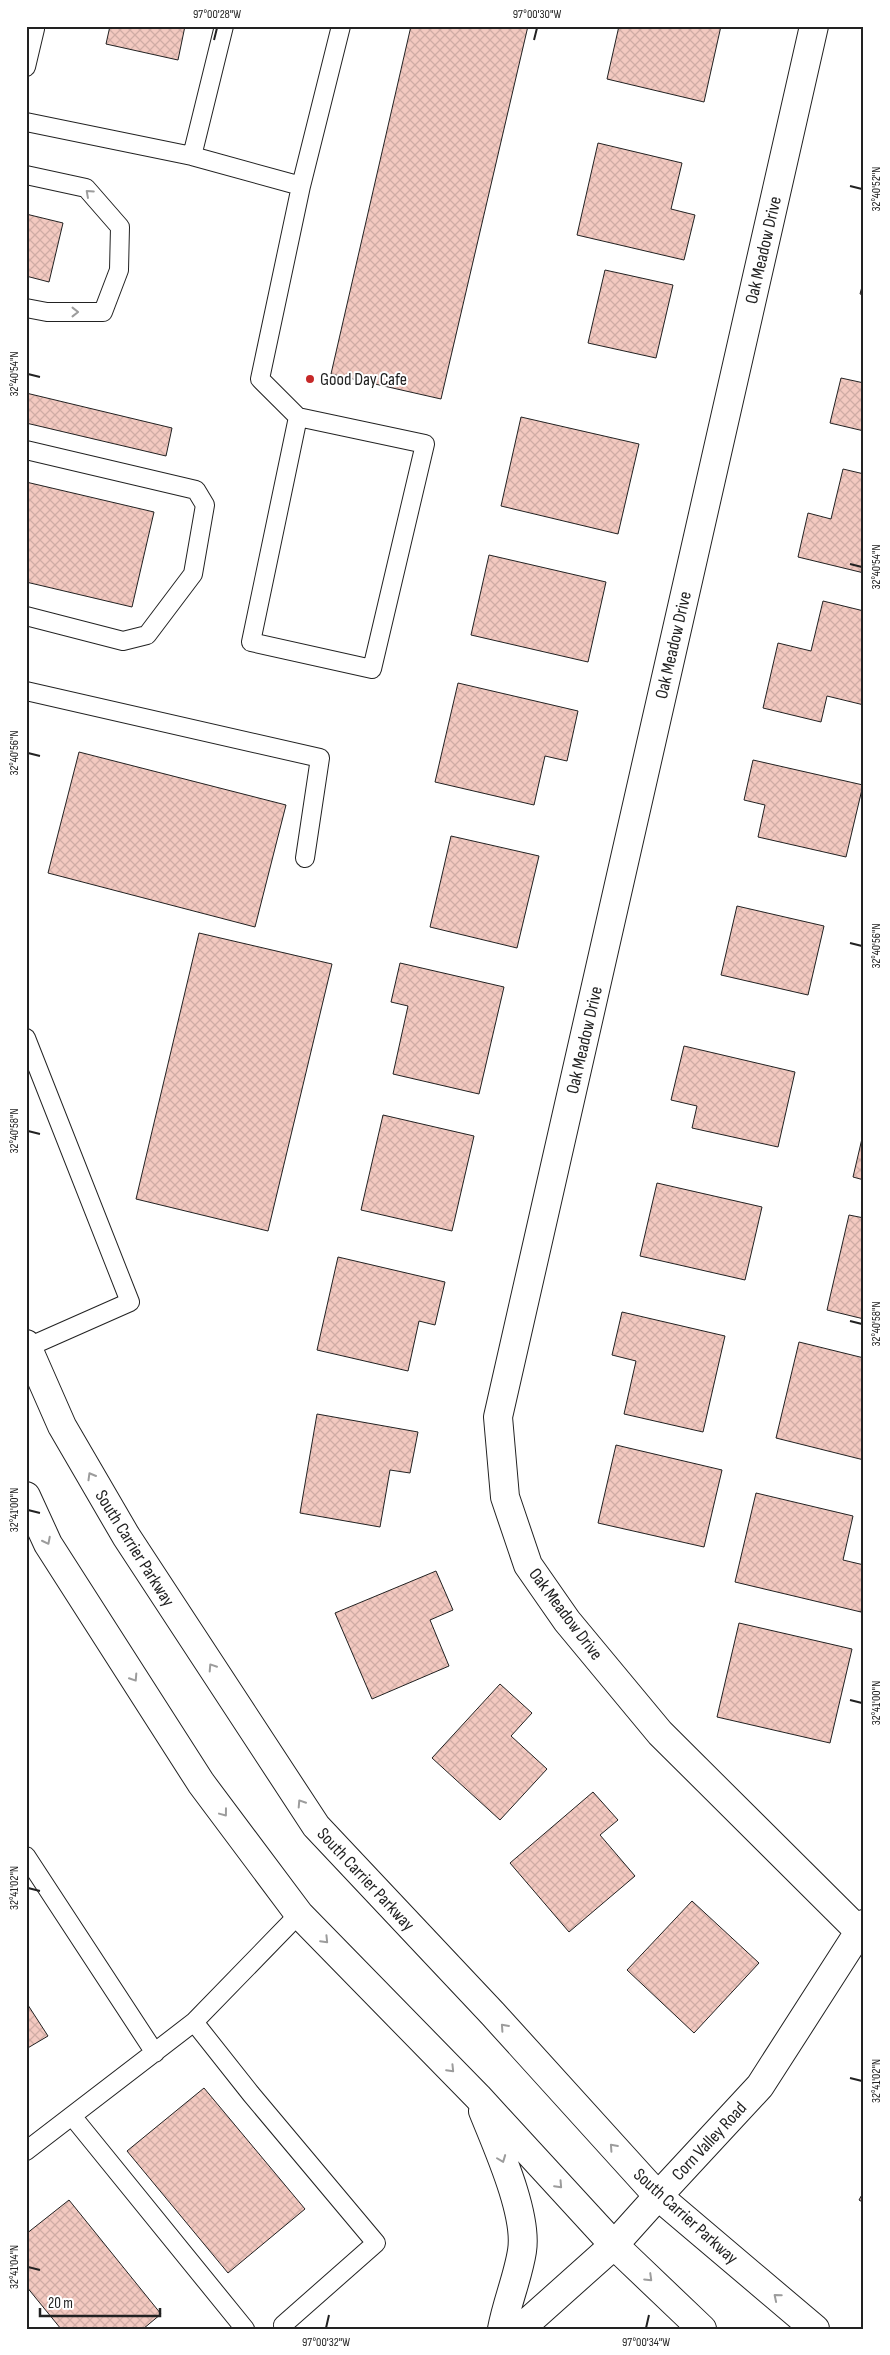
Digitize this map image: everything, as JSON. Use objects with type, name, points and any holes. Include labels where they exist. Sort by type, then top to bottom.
[{"type":"main road","name":"Oak Meadow Drive","points":[[814,26],[498,1417],[505,1497],[528,1565],[567,1621],[660,1733],[862,1931]]},
{"type":"main road","name":"South Carrier Parkway","points":[[27,1347],[62,1426],[126,1536],[316,1826],[493,2014],[658,2196],[815,2329]]},
{"type":"main road","points":[[26,1496],[48,1544],[201,1783],[299,1914],[478,2097],[614,2244],[702,2329]]},
{"type":"main road","name":"Corn Valley Road","points":[[520,2329],[614,2244],[760,2086],[862,1931]]},
{"type":"main road","points":[[478,2097],[509,2179],[519,2213],[522,2249],[502,2329]]},
{"type":"lane","points":[[192,156],[224,26]]},
{"type":"lane","points":[[298,418],[251,642],[372,669],[425,444],[298,418],[260,379],[301,186],[341,26]]},
{"type":"lane","points":[[26,67],[32,27]]},
{"type":"lane","points":[[26,122],[192,156],[301,186]]},
{"type":"lane","points":[[26,175],[86,188],[120,227],[119,270],[102,312],[47,312],[26,308]]},
{"type":"lane","points":[[26,450],[196,490],[205,505],[193,574],[146,635],[123,641],[26,616]]},
{"type":"lane","points":[[26,691],[320,758],[305,858]]},
{"type":"lane","points":[[26,1038],[130,1302],[27,1347]]},
{"type":"lane","points":[[26,1856],[155,2053]]},
{"type":"lane","points":[[26,2151],[194,2022],[299,1914]]},
{"type":"lane","points":[[194,2022],[251,2094],[376,2244],[281,2328]]},
{"type":"lane","points":[[72,2116],[245,2329]]},
{"type":"building","points":[[110,26],[185,26],[178,60],[106,44]]},
{"type":"building","points":[[411,26],[528,26],[441,399],[331,374]]},
{"type":"building","points":[[619,26],[721,26],[704,102],[607,79]]},
{"type":"building","points":[[598,143],[682,163],[671,209],[695,215],[684,260],[577,235]]},
{"type":"building","points":[[26,214],[63,223],[49,282],[26,276]]},
{"type":"building","points":[[605,270],[673,285],[656,358],[588,343]]},
{"type":"building","points":[[864,279],[864,295],[860,294]]},
{"type":"building","points":[[841,378],[864,383],[864,431],[830,423]]},
{"type":"building","points":[[26,393],[172,428],[166,456],[26,423]]},
{"type":"building","points":[[521,417],[639,444],[618,534],[501,506]]},
{"type":"building","points":[[843,469],[864,474],[864,573],[798,557],[808,513],[831,519]]},
{"type":"building","points":[[26,482],[154,512],[132,607],[26,582]]},
{"type":"building","points":[[489,555],[606,582],[588,662],[471,635]]},
{"type":"building","points":[[823,601],[864,611],[864,705],[827,696],[821,722],[763,708],[778,643],[811,651]]},
{"type":"building","points":[[458,683],[578,711],[567,761],[545,756],[534,805],[435,782]]},
{"type":"building","points":[[79,752],[286,805],[255,927],[48,873]]},
{"type":"building","points":[[753,760],[863,785],[846,857],[758,837],[765,805],[744,800]]},
{"type":"building","points":[[451,836],[539,856],[517,948],[430,927]]},
{"type":"building","points":[[737,906],[824,926],[808,995],[721,975]]},
{"type":"building","points":[[199,933],[332,964],[268,1231],[136,1199]]},
{"type":"building","points":[[400,963],[504,987],[479,1094],[393,1074],[408,1006],[391,1002]]},
{"type":"building","points":[[684,1046],[795,1072],[778,1147],[692,1128],[697,1106],[671,1100]]},
{"type":"building","points":[[383,1115],[474,1136],[452,1231],[361,1210]]},
{"type":"building","points":[[864,1130],[864,1180],[853,1177]]},
{"type":"building","points":[[657,1183],[762,1207],[745,1280],[640,1256]]},
{"type":"building","points":[[849,1215],[864,1218],[864,1319],[827,1310]]},
{"type":"building","points":[[338,1257],[445,1282],[435,1325],[419,1321],[408,1371],[317,1350]]},
{"type":"building","points":[[622,1312],[725,1336],[703,1432],[624,1414],[636,1361],[612,1355]]},
{"type":"building","points":[[799,1342],[864,1358],[864,1460],[776,1438]]},
{"type":"building","points":[[317,1414],[418,1432],[410,1473],[390,1470],[380,1527],[300,1513]]},
{"type":"building","points":[[616,1445],[722,1470],[704,1547],[598,1523]]},
{"type":"building","points":[[756,1493],[853,1516],[843,1560],[864,1565],[864,1601],[861,1612],[735,1582]]},
{"type":"building","points":[[436,1571],[453,1610],[430,1620],[449,1666],[372,1699],[335,1613]]},
{"type":"building","points":[[739,1623],[852,1649],[830,1743],[717,1717]]},
{"type":"building","points":[[500,1684],[532,1713],[511,1736],[547,1769],[500,1820],[432,1758]]},
{"type":"building","points":[[593,1792],[618,1820],[600,1835],[635,1876],[569,1932],[510,1863]]},
{"type":"building","points":[[692,1901],[759,1963],[694,2033],[627,1970]]},
{"type":"building","points":[[26,2002],[48,2036],[26,2049]]},
{"type":"building","points":[[204,2088],[305,2209],[228,2273],[127,2151]]},
{"type":"building","points":[[864,2191],[864,2203],[859,2200]]},
{"type":"building","points":[[69,2200],[161,2314],[143,2329],[61,2329],[26,2286],[26,2234]]},
{"type":"place","name":"Good Day Cafe","points":[[310,379]]}]
